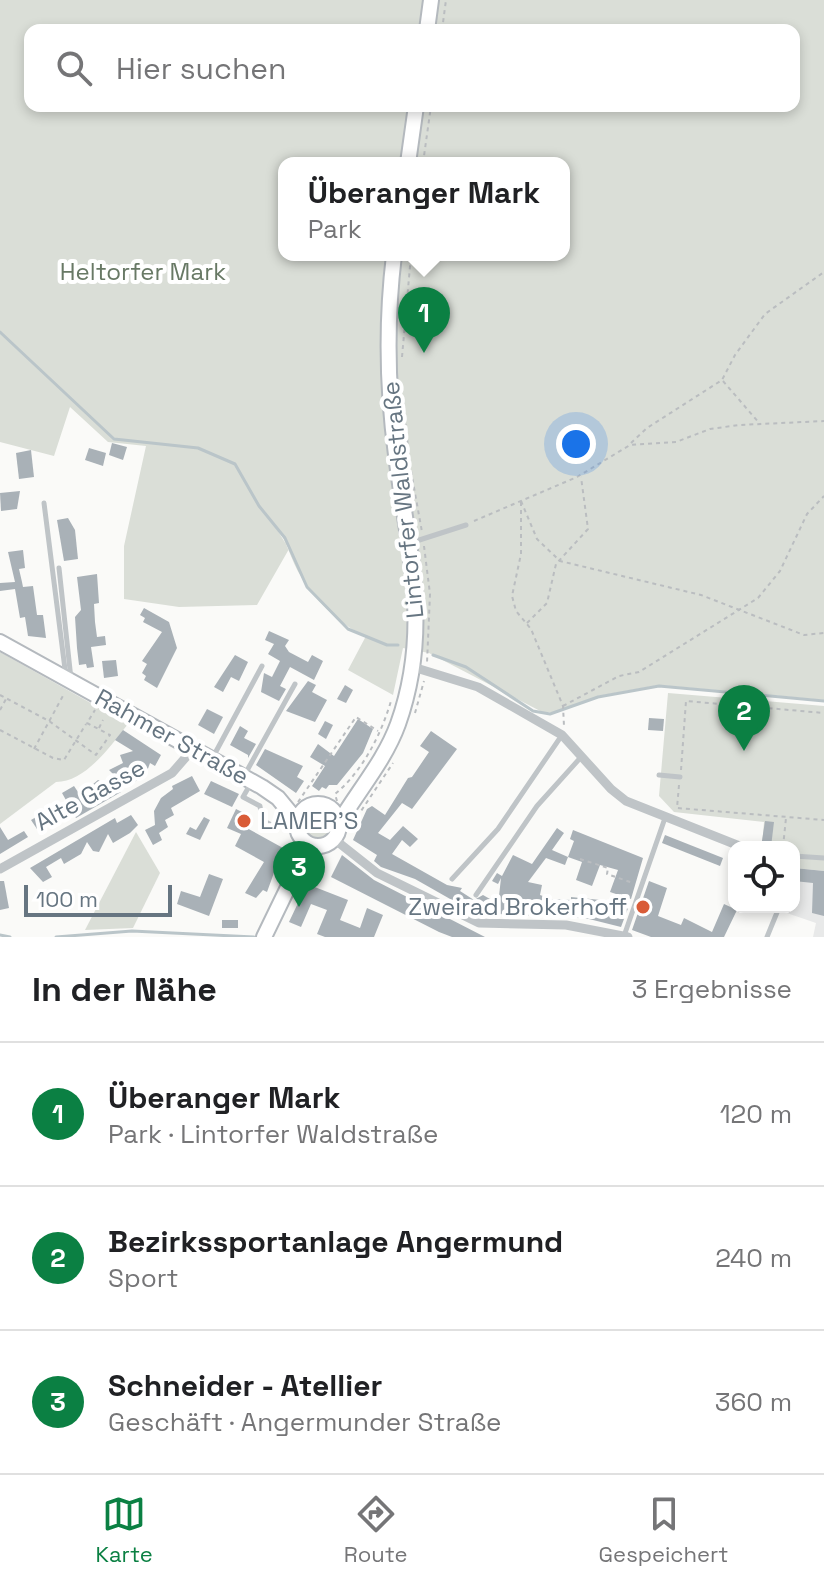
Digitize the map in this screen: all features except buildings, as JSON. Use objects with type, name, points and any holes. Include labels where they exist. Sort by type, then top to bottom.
[{"type":"main road","points":[[428,24],[431,0]]},
{"type":"main road","points":[[409,157],[415,112]]},
{"type":"main road","name":"Lintorfer Waldstraße","points":[[339,823],[392,738],[413,667],[418,616],[388,376],[394,261]]},
{"type":"main road","name":"Rahmer Straße","points":[[0,642],[300,811]]},
{"type":"main road","points":[[264,937],[311,843],[300,811],[316,804],[334,806],[354,795]]},
{"type":"main road","points":[[311,843],[334,839],[339,823],[334,806]]},
{"type":"street","points":[[413,667],[478,687],[562,735],[616,794],[665,818],[728,842]]},
{"type":"street","name":"Alte Gasse","points":[[0,869],[172,773],[193,749]]},
{"type":"street","points":[[334,839],[377,873],[479,923],[566,925],[626,936]]},
{"type":"lane","points":[[44,503],[68,683]]},
{"type":"lane","points":[[409,544],[466,525]]},
{"type":"lane","points":[[59,568],[68,683]]},
{"type":"lane","points":[[212,759],[262,666]]},
{"type":"lane","points":[[275,827],[262,820],[260,806],[243,797],[248,779],[295,684]]},
{"type":"lane","points":[[452,879],[498,829],[562,735]]},
{"type":"lane","points":[[476,895],[537,806],[583,755]]},
{"type":"lane","points":[[659,775],[680,777]]},
{"type":"lane","points":[[626,936],[665,818]]},
{"type":"lane","points":[[800,856],[824,858]]},
{"type":"lane","points":[[767,937],[777,913]]},
{"type":"path","points":[[443,24],[446,0]]},
{"type":"path","points":[[424,157],[430,112]]},
{"type":"path","points":[[466,525],[581,474],[630,445],[647,428],[722,380],[735,355],[765,314],[824,272]]},
{"type":"path","points":[[722,380],[760,424]]},
{"type":"path","points":[[630,445],[676,442],[710,429],[824,421]]},
{"type":"path","points":[[526,623],[547,603],[560,561],[588,529],[581,474]]},
{"type":"path","points":[[563,706],[619,676],[650,666],[758,598],[780,571],[807,514],[824,496]]},
{"type":"path","points":[[521,500],[537,539],[560,561],[701,595],[804,635],[824,633]]},
{"type":"path","points":[[521,500],[521,554],[512,596],[516,611],[526,623],[566,715]]},
{"type":"path","points":[[34,749],[68,683]]},
{"type":"path","points":[[0,695],[49,721],[96,755],[110,735],[87,723]]},
{"type":"path","points":[[334,806],[335,794],[357,771],[379,731],[393,695]]},
{"type":"path","points":[[0,710],[7,698]]},
{"type":"path","points":[[824,713],[686,701],[677,808],[824,820]]},
{"type":"path","points":[[0,730],[34,749],[64,760],[96,708],[86,703]]},
{"type":"path","points":[[300,811],[356,717],[379,731]]},
{"type":"path","points":[[98,729],[103,720]]},
{"type":"path","points":[[784,841],[786,817]]},
{"type":"path","points":[[580,859],[608,868],[607,874],[641,886]]},
{"type":"shaded area","points":[[800,869],[824,871],[824,937],[813,937],[816,923],[787,913],[800,913]]},
{"type":"green space","name":"Heltorfer Mark","points":[[0,0],[824,0],[824,700],[659,685],[598,696],[561,711],[544,713],[429,653],[403,648],[393,695],[348,670],[366,636],[347,626],[322,604],[302,578],[289,550],[257,605],[179,607],[124,599],[124,546],[146,446],[108,442],[70,407],[54,456],[0,442]]},
{"type":"green space","points":[[0,652],[128,724],[106,752],[87,769],[78,776],[56,782],[0,824]]},
{"type":"green space","points":[[668,693],[824,706],[824,871],[800,869],[800,841],[762,841],[764,822],[674,812],[659,796]]},
{"type":"green space","points":[[318,812],[328,816],[332,826],[328,836],[318,840],[308,836],[304,826],[308,816]]},
{"type":"green space","points":[[136,832],[160,873],[133,928],[85,930]]},
{"type":"waterway","points":[[0,332],[114,439],[198,448],[235,464],[259,506],[285,538],[307,587],[348,629],[387,645],[398,645]]},
{"type":"waterway","points":[[433,655],[466,667],[533,711],[550,714],[598,697],[659,686],[824,701]]},
{"type":"waterway","points":[[56,937],[132,931],[254,937]]},
{"type":"waterway","points":[[0,935],[10,937]]},
{"type":"place","name":"Überanger Mark","points":[[424,353]]},
{"type":"place","name":"Bezirkssportanlage Angermund","points":[[744,751]]},
{"type":"place","name":"LAMER'S","points":[[244,821]]},
{"type":"place","name":"Schneider - Atellier","points":[[299,907]]},
{"type":"place","name":"Zweirad Brokerhoff","points":[[643,907]]}]
